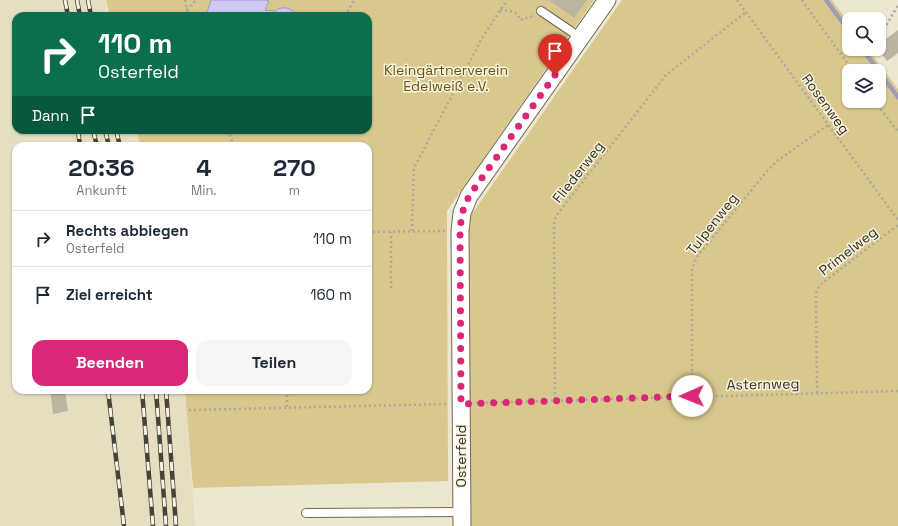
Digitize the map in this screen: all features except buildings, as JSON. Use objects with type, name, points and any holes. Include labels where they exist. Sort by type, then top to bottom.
[{"type":"street","name":"Osterfeld","points":[[462,519],[460,230],[462,213],[469,196],[607,0]]},
{"type":"lane","points":[[541,11],[581,38]]},
{"type":"lane","points":[[306,513],[462,519]]},
{"type":"path","points":[[185,0],[187,10]]},
{"type":"path","points":[[187,10],[196,0]]},
{"type":"path","points":[[347,12],[354,0]]},
{"type":"path","points":[[412,231],[414,168],[482,38],[507,0]]},
{"type":"path","name":"Rosenweg","points":[[737,0],[898,220]]},
{"type":"path","points":[[802,0],[848,64]]},
{"type":"path","points":[[886,26],[898,5]]},
{"type":"path","points":[[500,10],[513,12],[519,16],[520,20],[537,15],[541,11]]},
{"type":"path","name":"Fliederweg","points":[[555,400],[554,224],[556,216],[666,75],[746,12]]},
{"type":"path","points":[[880,108],[898,132]]},
{"type":"path","name":"Tulpenweg","points":[[692,396],[692,270],[696,258],[768,170],[777,161],[828,125]]},
{"type":"path","name":"Primelweg","points":[[817,393],[816,293],[820,285],[898,225]]},
{"type":"path","points":[[372,232],[460,230]]},
{"type":"path","points":[[391,288],[392,232]]},
{"type":"path","name":"Asternweg","points":[[461,404],[555,400],[898,391]]},
{"type":"path","points":[[287,394],[287,408]]},
{"type":"path","points":[[189,410],[461,404]]},
{"type":"shaded area","points":[[0,0],[105,0],[108,12],[12,12],[12,134],[138,134],[139,142],[12,142],[12,394],[185,394],[195,526],[0,526]]},
{"type":"shaded area","points":[[211,0],[266,0],[269,1],[265,10],[275,11],[281,8],[287,8],[294,12],[207,12]]},
{"type":"green space","name":"Kleingärtnerverein Edelweiß e.V.","points":[[106,0],[594,0],[447,211],[448,481],[193,488],[185,394],[372,394],[372,142],[139,142],[138,134],[372,134],[372,12],[109,12]]},
{"type":"green space","points":[[622,0],[832,0],[842,14],[842,56],[873,56],[879,64],[842,64],[842,108],[886,108],[886,73],[898,89],[898,526],[471,526],[469,218]]},
{"type":"waterway","points":[[826,0],[842,22]]},
{"type":"waterway","points":[[867,56],[874,64]]},
{"type":"waterway","points":[[886,81],[898,97]]},
{"type":"railway","points":[[65,0],[67,12]]},
{"type":"railway","points":[[77,0],[79,12]]},
{"type":"railway","points":[[88,0],[90,12]]},
{"type":"railway","points":[[78,134],[80,142]]},
{"type":"railway","points":[[94,134],[96,142]]},
{"type":"railway","points":[[106,134],[108,142]]},
{"type":"railway","points":[[117,134],[119,142]]},
{"type":"railway","points":[[108,394],[124,526]]},
{"type":"railway","points":[[142,394],[153,526]]},
{"type":"railway","points":[[156,394],[166,526]]},
{"type":"railway","points":[[166,394],[176,526]]},
{"type":"route","points":[[555,75],[469,196],[462,213],[460,230],[461,404],[692,396]]}]
